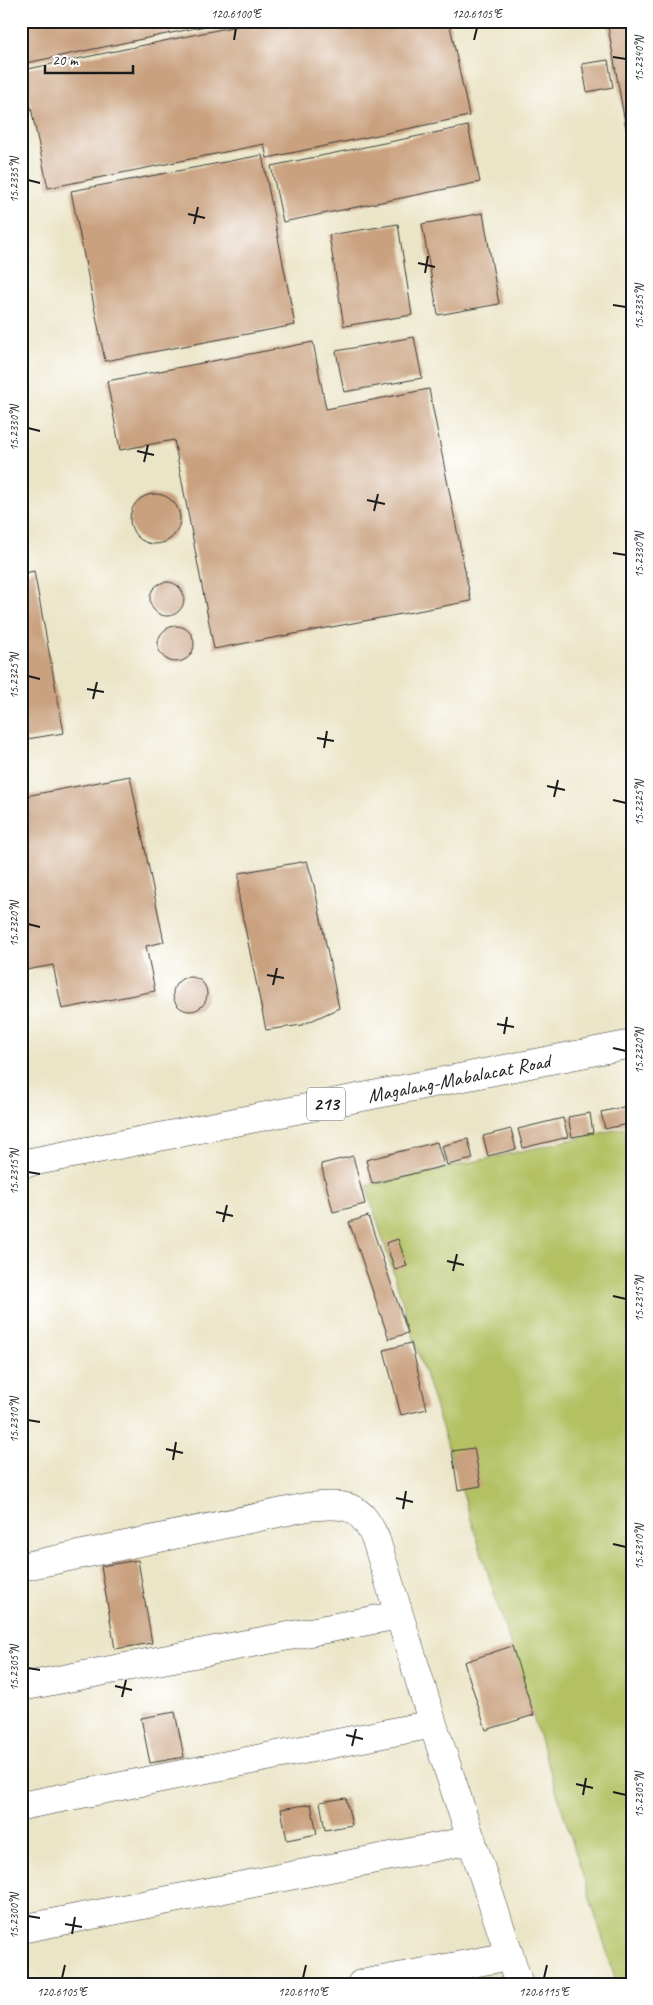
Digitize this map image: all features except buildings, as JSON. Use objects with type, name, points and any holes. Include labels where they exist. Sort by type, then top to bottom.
[{"type":"street","name":"Magalang-Mabalacat Road","points":[[21,1164],[632,1044]]},
{"type":"street","points":[[21,1567],[307,1507],[343,1505],[359,1512],[370,1524],[376,1540],[433,1724],[519,1984]]},
{"type":"street","points":[[21,1688],[399,1615]]},
{"type":"street","points":[[21,1806],[433,1724]]},
{"type":"street","points":[[21,1929],[472,1840]]},
{"type":"street","points":[[361,1984],[510,1956]]},
{"type":"green space","points":[[632,1126],[632,1984],[617,1984],[366,1186]]}]
